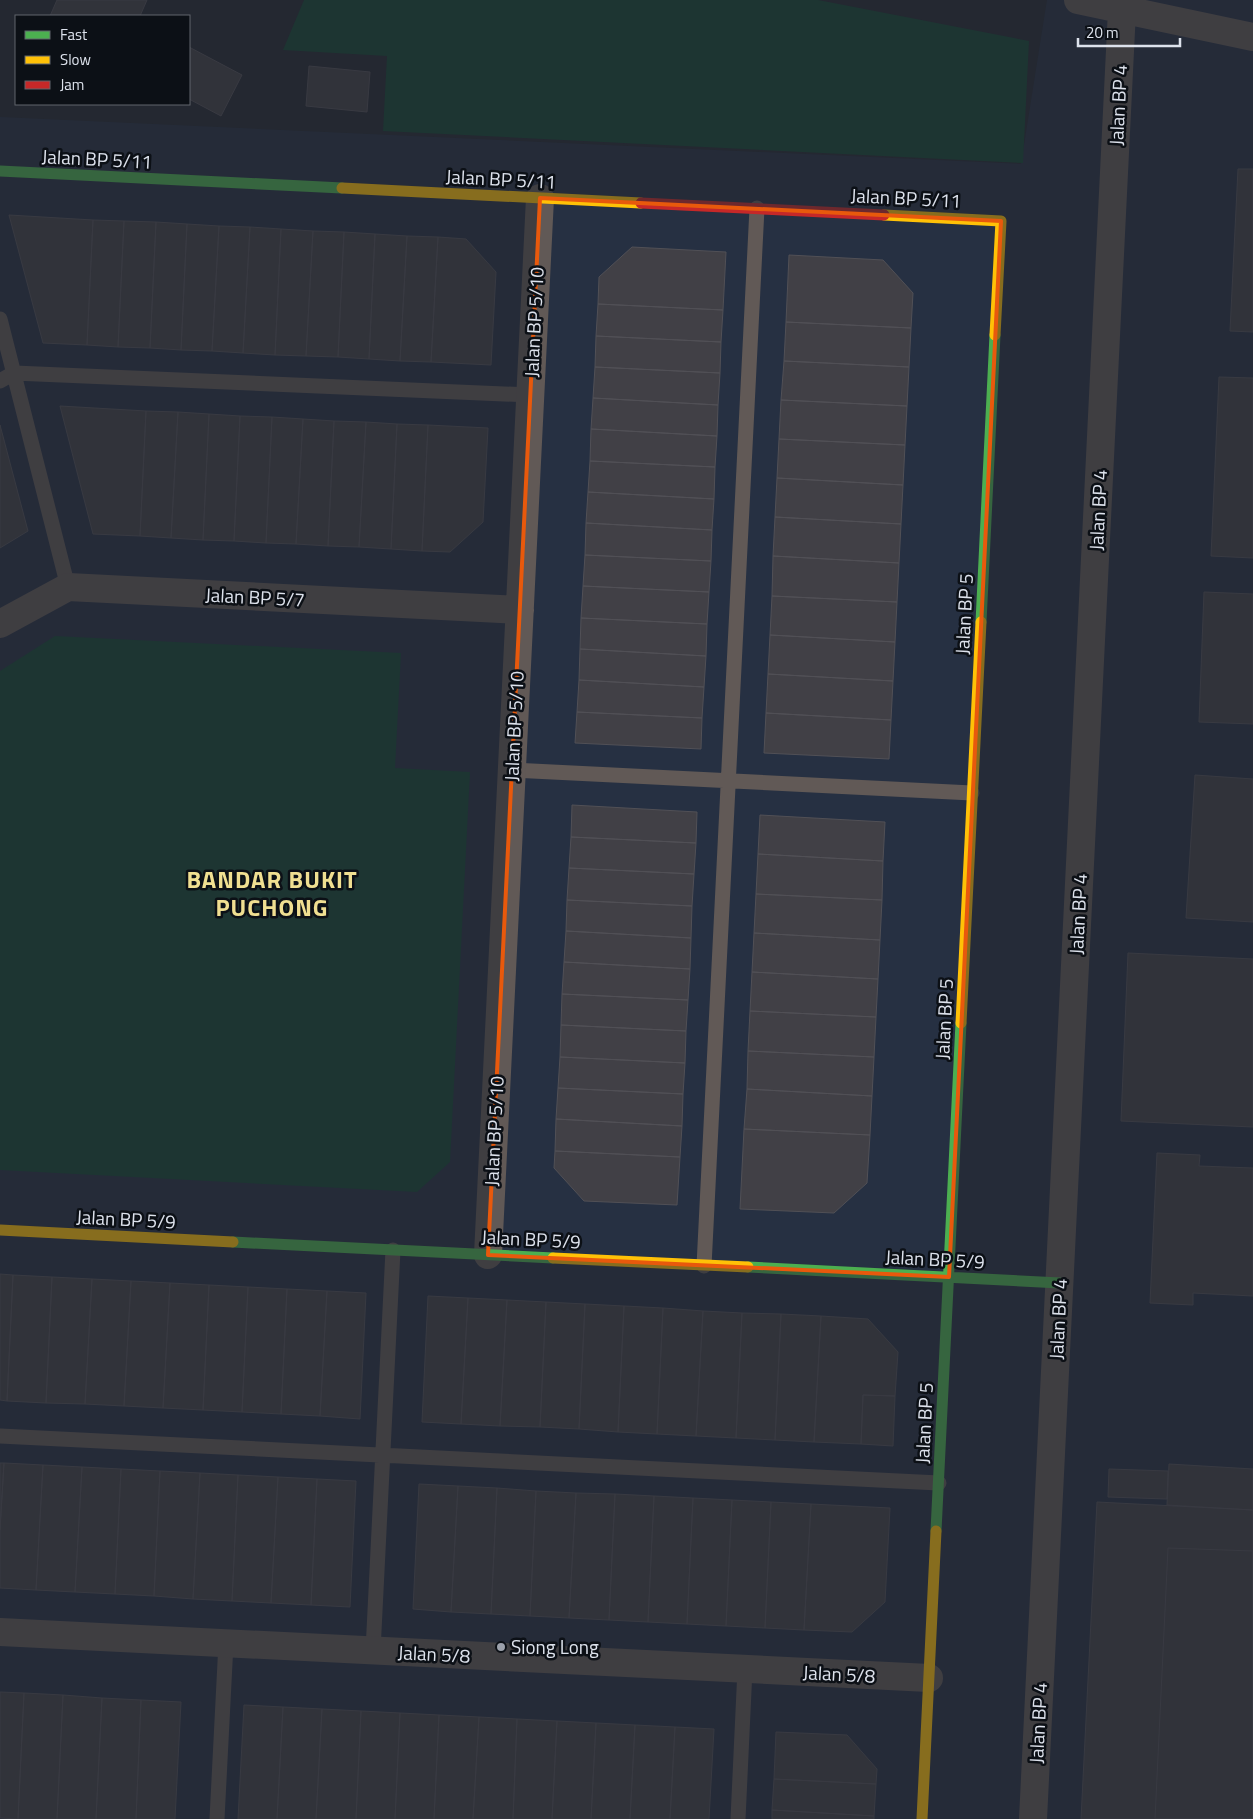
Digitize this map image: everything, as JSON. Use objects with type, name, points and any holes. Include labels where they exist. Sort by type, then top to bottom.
[{"type":"street","points":[[1078,0],[1253,37]]},
{"type":"street","name":"Jalan BP 4","points":[[1033,1819],[1122,10]]},
{"type":"street","name":"Jalan BP 5/11","points":[[0,172],[1001,221]]},
{"type":"street","name":"Jalan BP 5/10","points":[[488,1255],[540,198]]},
{"type":"street","name":"Jalan BP 5","points":[[922,1819],[1001,221]]},
{"type":"street","points":[[0,624],[68,587]]},
{"type":"street","name":"Jalan BP 5/7","points":[[68,587],[520,610]]},
{"type":"street","name":"Jalan BP 5/9","points":[[0,1230],[1060,1283]]},
{"type":"street","name":"Jalan 5/8","points":[[0,1632],[929,1678]]},
{"type":"lane","points":[[704,1266],[756,208]]},
{"type":"lane","points":[[0,319],[68,587]]},
{"type":"lane","points":[[0,381],[14,373],[530,395]]},
{"type":"lane","points":[[512,770],[972,793]]},
{"type":"lane","points":[[373,1651],[393,1250]]},
{"type":"lane","points":[[0,1436],[938,1482]]},
{"type":"lane","points":[[218,1819],[226,1643]]},
{"type":"lane","points":[[738,1819],[745,1669]]},
{"type":"highlighted area","points":[[540,198],[1001,221],[949,1277],[488,1255]]},
{"type":"shaded area","points":[[1047,0],[1253,0],[1253,1819],[0,1819],[0,117],[1021,164]]},
{"type":"green space","points":[[304,0],[818,0],[1029,41],[1023,163],[383,131],[387,56],[283,50]]},
{"type":"green space","points":[[55,636],[401,653],[395,768],[470,772],[450,1162],[417,1192],[0,1170],[0,671]]},
{"type":"building","points":[[57,0],[147,0],[140,15],[50,15]]},
{"type":"building","points":[[190,48],[242,75],[221,116],[190,100]]},
{"type":"building","points":[[309,66],[370,72],[367,112],[306,106]]},
{"type":"building","points":[[1238,169],[1253,169],[1253,332],[1230,331]]},
{"type":"building","points":[[9,215],[93,220],[87,345],[43,343]]},
{"type":"building","points":[[93,220],[124,221],[118,347],[87,345]]},
{"type":"building","points":[[124,221],[156,222],[150,348],[118,347]]},
{"type":"building","points":[[156,222],[187,224],[181,350],[150,348]]},
{"type":"building","points":[[187,224],[219,226],[212,351],[181,350]]},
{"type":"building","points":[[219,226],[250,227],[243,353],[212,351]]},
{"type":"building","points":[[250,227],[281,229],[275,355],[243,353]]},
{"type":"building","points":[[281,229],[313,231],[306,356],[275,355]]},
{"type":"building","points":[[313,231],[344,232],[338,357],[306,356]]},
{"type":"building","points":[[344,232],[375,234],[369,359],[338,357]]},
{"type":"building","points":[[375,234],[407,236],[400,361],[369,359]]},
{"type":"building","points":[[407,236],[438,237],[431,362],[400,361]]},
{"type":"building","points":[[438,237],[466,239],[496,272],[491,365],[431,362]]},
{"type":"building","points":[[632,247],[726,252],[723,310],[598,304],[599,277]]},
{"type":"building","points":[[789,255],[883,260],[913,293],[911,328],[786,322]]},
{"type":"building","points":[[598,304],[723,310],[721,342],[596,336]]},
{"type":"building","points":[[786,322],[911,328],[909,367],[784,361]]},
{"type":"building","points":[[596,336],[721,342],[720,373],[595,367]]},
{"type":"building","points":[[784,361],[909,367],[907,406],[781,400]]},
{"type":"building","points":[[595,367],[720,373],[718,405],[593,398]]},
{"type":"building","points":[[1219,377],[1253,378],[1253,558],[1211,556]]},
{"type":"building","points":[[593,398],[718,405],[717,436],[591,429]]},
{"type":"building","points":[[781,400],[907,406],[905,445],[779,439]]},
{"type":"building","points":[[60,406],[146,411],[140,536],[93,534]]},
{"type":"building","points":[[146,411],[178,412],[171,538],[140,536]]},
{"type":"building","points":[[178,412],[209,414],[203,540],[171,538]]},
{"type":"building","points":[[209,414],[240,416],[234,541],[203,540]]},
{"type":"building","points":[[240,416],[272,417],[266,543],[234,541]]},
{"type":"building","points":[[272,417],[303,419],[296,544],[266,543]]},
{"type":"building","points":[[303,419],[334,421],[328,546],[296,544]]},
{"type":"building","points":[[334,421],[366,422],[359,547],[328,546]]},
{"type":"building","points":[[366,422],[397,424],[391,549],[359,547]]},
{"type":"building","points":[[397,424],[428,425],[422,551],[391,549]]},
{"type":"building","points":[[0,425],[28,531],[0,548]]},
{"type":"building","points":[[428,425],[488,428],[483,522],[450,552],[422,551]]},
{"type":"building","points":[[591,429],[717,436],[715,467],[590,461]]},
{"type":"building","points":[[779,439],[905,445],[903,485],[777,478]]},
{"type":"building","points":[[590,461],[715,467],[714,499],[588,492]]},
{"type":"building","points":[[777,478],[903,485],[901,524],[775,517]]},
{"type":"building","points":[[588,492],[714,499],[712,530],[586,523]]},
{"type":"building","points":[[775,517],[901,524],[899,563],[773,556]]},
{"type":"building","points":[[586,523],[712,530],[711,561],[585,555]]},
{"type":"building","points":[[585,555],[711,561],[709,592],[583,586]]},
{"type":"building","points":[[773,556],[899,563],[897,602],[772,596]]},
{"type":"building","points":[[583,586],[709,592],[707,624],[581,618]]},
{"type":"building","points":[[1204,592],[1253,594],[1253,724],[1199,722]]},
{"type":"building","points":[[772,596],[897,602],[895,642],[770,635]]},
{"type":"building","points":[[581,618],[707,624],[706,656],[580,649]]},
{"type":"building","points":[[770,635],[895,642],[893,681],[768,674]]},
{"type":"building","points":[[580,649],[706,656],[704,687],[579,680]]},
{"type":"building","points":[[768,674],[893,681],[891,720],[766,713]]},
{"type":"building","points":[[579,680],[704,687],[702,718],[577,712]]},
{"type":"building","points":[[577,712],[702,718],[701,749],[575,743]]},
{"type":"building","points":[[766,713],[891,720],[889,759],[764,753]]},
{"type":"building","points":[[1195,775],[1253,779],[1253,922],[1186,918]]},
{"type":"building","points":[[572,805],[697,812],[696,843],[571,837]]},
{"type":"building","points":[[760,815],[885,822],[883,861],[758,854]]},
{"type":"building","points":[[571,837],[696,843],[694,874],[569,868]]},
{"type":"building","points":[[758,854],[883,861],[882,900],[756,894]]},
{"type":"building","points":[[569,868],[694,874],[692,906],[567,900]]},
{"type":"building","points":[[756,894],[882,900],[880,940],[754,933]]},
{"type":"building","points":[[567,900],[692,906],[691,938],[566,931]]},
{"type":"building","points":[[566,931],[691,938],[690,969],[564,962]]},
{"type":"building","points":[[754,933],[880,940],[878,979],[752,972]]},
{"type":"building","points":[[1128,953],[1253,959],[1253,1127],[1121,1121]]},
{"type":"building","points":[[564,962],[690,969],[688,1000],[562,994]]},
{"type":"building","points":[[752,972],[878,979],[876,1017],[750,1011]]},
{"type":"building","points":[[562,994],[688,1000],[686,1031],[561,1025]]},
{"type":"building","points":[[750,1011],[876,1017],[874,1057],[748,1051]]},
{"type":"building","points":[[561,1025],[686,1031],[685,1063],[560,1057]]},
{"type":"building","points":[[748,1051],[874,1057],[872,1096],[747,1089]]},
{"type":"building","points":[[560,1057],[685,1063],[683,1094],[558,1088]]},
{"type":"building","points":[[558,1088],[683,1094],[682,1126],[556,1119]]},
{"type":"building","points":[[747,1089],[872,1096],[870,1135],[744,1129]]},
{"type":"building","points":[[556,1119],[682,1126],[680,1157],[555,1151]]},
{"type":"building","points":[[744,1129],[870,1135],[867,1183],[834,1213],[740,1209]]},
{"type":"building","points":[[555,1151],[680,1157],[677,1205],[584,1201],[554,1168]]},
{"type":"building","points":[[1157,1153],[1200,1155],[1199,1166],[1253,1168],[1253,1296],[1193,1293],[1193,1305],[1150,1303]]},
{"type":"building","points":[[0,1274],[13,1275],[7,1401],[0,1400]]},
{"type":"building","points":[[13,1275],[52,1277],[46,1403],[7,1401]]},
{"type":"building","points":[[52,1277],[92,1279],[85,1404],[46,1403]]},
{"type":"building","points":[[92,1279],[131,1281],[124,1406],[85,1404]]},
{"type":"building","points":[[131,1281],[170,1283],[163,1408],[124,1406]]},
{"type":"building","points":[[170,1283],[209,1285],[203,1410],[163,1408]]},
{"type":"building","points":[[209,1285],[248,1287],[242,1412],[203,1410]]},
{"type":"building","points":[[248,1287],[287,1289],[281,1414],[242,1412]]},
{"type":"building","points":[[287,1289],[327,1291],[320,1416],[281,1414]]},
{"type":"building","points":[[327,1291],[366,1293],[360,1419],[320,1416]]},
{"type":"building","points":[[428,1296],[468,1298],[461,1424],[422,1422]]},
{"type":"building","points":[[468,1298],[507,1300],[500,1426],[461,1424]]},
{"type":"building","points":[[507,1300],[546,1302],[540,1427],[500,1426]]},
{"type":"building","points":[[546,1302],[585,1304],[579,1429],[540,1427]]},
{"type":"building","points":[[585,1304],[624,1306],[618,1432],[579,1429]]},
{"type":"building","points":[[624,1306],[663,1308],[657,1434],[618,1432]]},
{"type":"building","points":[[663,1308],[703,1311],[696,1436],[657,1434]]},
{"type":"building","points":[[703,1311],[742,1313],[736,1438],[696,1436]]},
{"type":"building","points":[[742,1313],[781,1314],[775,1440],[736,1438]]},
{"type":"building","points":[[781,1314],[821,1316],[814,1442],[775,1440]]},
{"type":"building","points":[[821,1316],[868,1319],[898,1352],[895,1396],[863,1395],[861,1444],[814,1442]]},
{"type":"building","points":[[863,1395],[895,1396],[893,1446],[861,1444]]},
{"type":"building","points":[[0,1463],[4,1463],[0,1530]]},
{"type":"building","points":[[4,1463],[43,1465],[36,1590],[0,1588],[0,1530]]},
{"type":"building","points":[[1169,1464],[1253,1469],[1253,1510],[1167,1505]]},
{"type":"building","points":[[43,1465],[82,1467],[75,1592],[36,1590]]},
{"type":"building","points":[[82,1467],[121,1469],[115,1594],[75,1592]]},
{"type":"building","points":[[121,1469],[160,1471],[154,1596],[115,1594]]},
{"type":"building","points":[[1109,1469],[1168,1471],[1167,1499],[1108,1497]]},
{"type":"building","points":[[160,1471],[200,1473],[193,1599],[154,1596]]},
{"type":"building","points":[[200,1473],[238,1475],[232,1601],[193,1599]]},
{"type":"building","points":[[238,1475],[278,1477],[271,1603],[232,1601]]},
{"type":"building","points":[[278,1477],[317,1479],[311,1605],[271,1603]]},
{"type":"building","points":[[317,1479],[356,1481],[350,1607],[311,1605]]},
{"type":"building","points":[[419,1484],[458,1486],[451,1612],[413,1609]]},
{"type":"building","points":[[458,1486],[497,1488],[491,1614],[451,1612]]},
{"type":"building","points":[[497,1488],[536,1491],[530,1616],[491,1614]]},
{"type":"building","points":[[536,1491],[576,1493],[569,1618],[530,1616]]},
{"type":"building","points":[[576,1493],[615,1494],[609,1620],[569,1618]]},
{"type":"building","points":[[615,1494],[654,1496],[648,1622],[609,1620]]},
{"type":"building","points":[[654,1496],[693,1498],[687,1624],[648,1622]]},
{"type":"building","points":[[693,1498],[732,1500],[726,1626],[687,1624]]},
{"type":"building","points":[[732,1500],[771,1502],[765,1628],[726,1626]]},
{"type":"building","points":[[771,1502],[811,1504],[804,1630],[765,1628]]},
{"type":"building","points":[[1097,1502],[1253,1510],[1253,1819],[1081,1819]]},
{"type":"building","points":[[811,1504],[890,1508],[885,1602],[852,1632],[804,1630]]},
{"type":"building","points":[[1168,1548],[1253,1551],[1253,1819],[1155,1819]]},
{"type":"building","points":[[0,1692],[24,1693],[18,1819],[0,1818]]},
{"type":"building","points":[[24,1693],[63,1695],[57,1819],[18,1819]]},
{"type":"building","points":[[63,1695],[102,1698],[96,1819],[57,1819]]},
{"type":"building","points":[[102,1698],[141,1700],[136,1819],[96,1819]]},
{"type":"building","points":[[141,1700],[181,1702],[175,1819],[136,1819]]},
{"type":"building","points":[[244,1705],[283,1707],[277,1819],[238,1819]]},
{"type":"building","points":[[283,1707],[322,1709],[316,1819],[277,1819]]},
{"type":"building","points":[[322,1709],[361,1711],[356,1819],[316,1819]]},
{"type":"building","points":[[361,1711],[400,1713],[395,1819],[356,1819]]},
{"type":"building","points":[[400,1713],[439,1715],[434,1819],[395,1819]]},
{"type":"building","points":[[439,1715],[479,1717],[473,1819],[434,1819]]},
{"type":"building","points":[[479,1717],[517,1719],[513,1819],[473,1819]]},
{"type":"building","points":[[517,1719],[557,1721],[552,1819],[513,1819]]},
{"type":"building","points":[[557,1721],[596,1723],[591,1819],[552,1819]]},
{"type":"building","points":[[596,1723],[635,1725],[630,1819],[591,1819]]},
{"type":"building","points":[[635,1725],[675,1727],[670,1819],[630,1819]]},
{"type":"building","points":[[675,1727],[714,1729],[709,1819],[670,1819]]},
{"type":"building","points":[[776,1732],[847,1735],[877,1769],[876,1784],[774,1779]]},
{"type":"building","points":[[774,1779],[876,1784],[874,1816],[772,1810]]},
{"type":"building","points":[[772,1810],[874,1816],[874,1819],[772,1819]]},
{"type":"traffic: fast","points":[[0,171],[342,188]]},
{"type":"traffic: fast","points":[[981,622],[995,335]]},
{"type":"traffic: fast","points":[[936,1531],[961,1023]]},
{"type":"traffic: fast","points":[[233,1242],[553,1258]]},
{"type":"traffic: fast","points":[[748,1267],[1060,1283]]},
{"type":"traffic: slow","points":[[342,188],[641,203]]},
{"type":"traffic: slow","points":[[884,215],[1001,221],[995,335]]},
{"type":"traffic: slow","points":[[961,1023],[981,622]]},
{"type":"traffic: slow","points":[[0,1230],[233,1242]]},
{"type":"traffic: slow","points":[[553,1258],[748,1267]]},
{"type":"traffic: slow","points":[[922,1819],[936,1531]]},
{"type":"traffic: jam","points":[[641,203],[884,215]]},
{"type":"place","name":"Siong Long","points":[[501,1647]]},
{"type":"district","name":"BANDAR BUKIT PUCHONG","points":[[272,894]]}]
